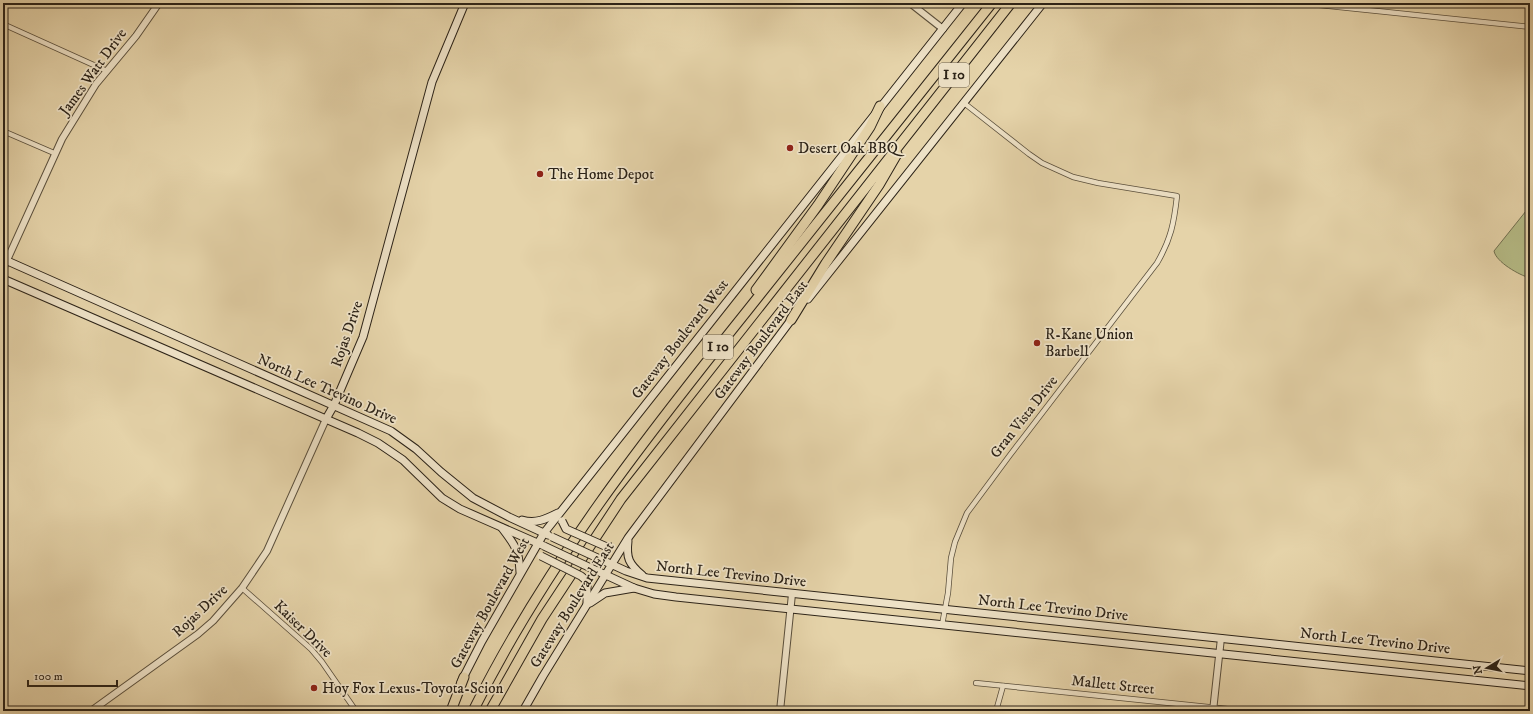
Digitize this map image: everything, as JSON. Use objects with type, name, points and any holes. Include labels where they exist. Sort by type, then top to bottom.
[{"type":"highway","name":"I 10","points":[[473,711],[526,615],[606,494],[720,345],[992,3]]},
{"type":"highway","name":"I 10","points":[[490,711],[549,606],[617,504],[1011,3]]},
{"type":"highway","points":[[720,345],[748,300],[818,205],[870,127],[880,106]]},
{"type":"highway","points":[[791,320],[830,257],[879,185],[904,138]]},
{"type":"highway","points":[[451,711],[464,677]]},
{"type":"main road","name":"Rojas Drive","points":[[326,419],[334,406],[363,337],[432,82],[465,3]]},
{"type":"main road","name":"Gateway Boulevard West","points":[[447,711],[520,574],[541,544],[544,533],[880,106],[963,3]]},
{"type":"main road","name":"Gateway Boulevard East","points":[[523,711],[628,538],[791,320],[1043,3]]},
{"type":"main road","name":"North Lee Trevino Drive","points":[[5,260],[391,431],[416,448],[463,491],[485,505],[626,571],[647,578],[1530,671]]},
{"type":"main road","name":"North Lee Trevino Drive","points":[[3,279],[378,443],[403,460],[450,503],[472,516],[541,544],[634,588],[654,594],[676,598],[1530,686]]},
{"type":"main road","points":[[509,517],[533,522],[547,519],[562,511],[562,521],[566,529],[607,547],[612,547],[628,538]]},
{"type":"main road","points":[[502,528],[517,549],[520,559],[520,574]]},
{"type":"main road","points":[[628,538],[627,550],[630,562],[633,567],[647,578]]},
{"type":"main road","points":[[527,562],[535,557],[541,556],[581,576],[587,581],[587,606]]},
{"type":"main road","points":[[587,606],[606,593],[634,588]]},
{"type":"street","name":"James Watt Drive","points":[[3,269],[5,260],[54,153],[76,115],[96,84],[136,36],[158,3]]},
{"type":"street","points":[[910,3],[943,29]]},
{"type":"street","points":[[1300,3],[1530,27]]},
{"type":"street","points":[[3,17],[4,26],[107,71]]},
{"type":"street","name":"Gran Vista Drive","points":[[942,625],[951,558],[955,542],[964,519],[973,503],[1157,262],[1164,251],[1174,226],[1177,196],[1098,183],[1073,177],[1042,163],[1028,154],[964,103]]},
{"type":"street","points":[[3,131],[54,153]]},
{"type":"street","name":"Rojas Drive","points":[[92,711],[198,634],[223,610],[242,588],[258,566],[275,536],[326,419]]},
{"type":"street","name":"Kaiser Drive","points":[[242,588],[311,649],[322,662],[356,711]]},
{"type":"street","points":[[780,711],[792,594]]},
{"type":"street","points":[[1213,709],[1221,638]]},
{"type":"street","name":"Mallett Street","points":[[976,683],[1213,709],[1247,711]]},
{"type":"street","points":[[996,711],[1003,686]]},
{"type":"green space","points":[[1530,206],[1530,278],[1503,264],[1494,251]]},
{"type":"place","name":"Desert Oak BBQ","points":[[790,148]]},
{"type":"place","name":"The Home Depot","points":[[540,174]]},
{"type":"place","name":"R-Kane Union Barbell","points":[[1037,343]]},
{"type":"place","name":"Hoy Fox Lexus-Toyota-Scion","points":[[314,688]]}]
